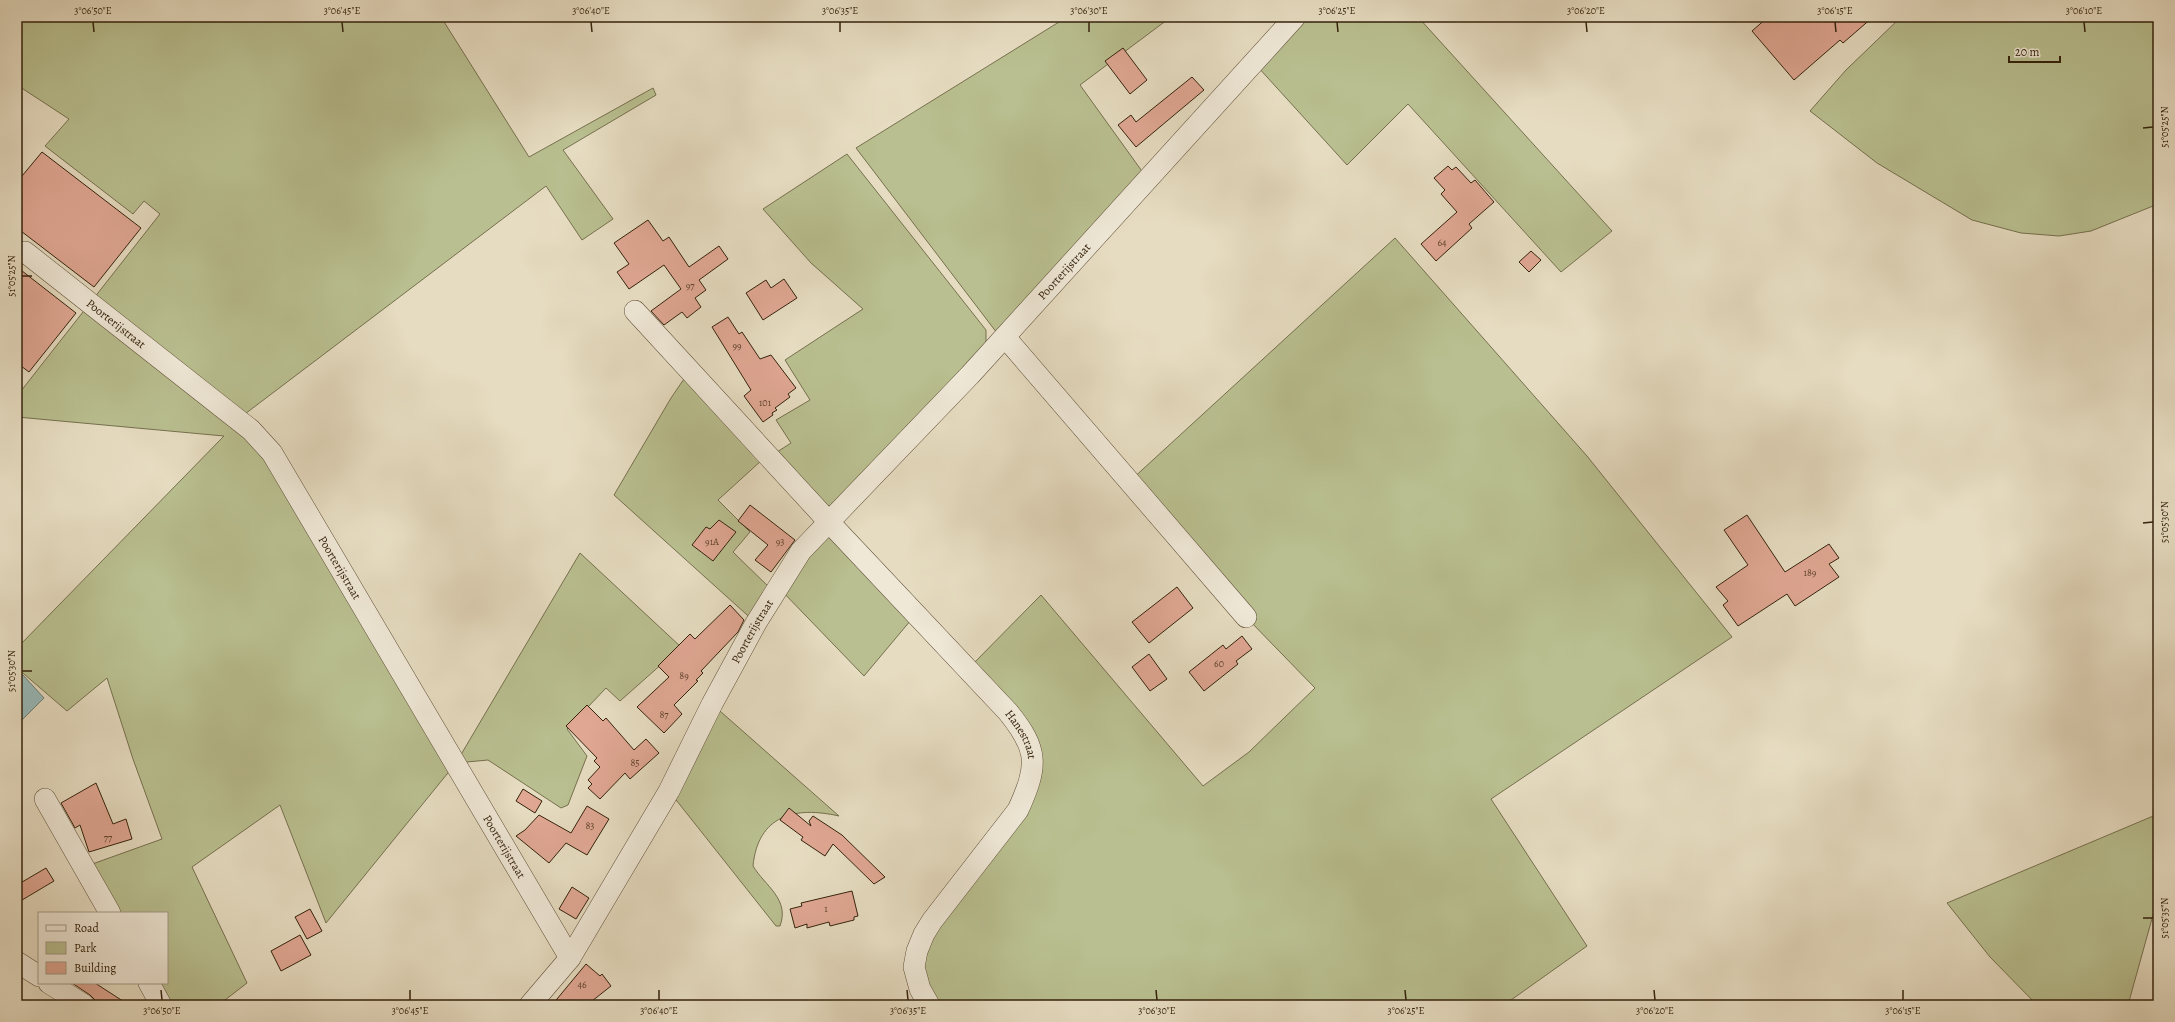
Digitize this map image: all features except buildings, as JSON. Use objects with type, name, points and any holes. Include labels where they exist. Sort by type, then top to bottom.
[{"type":"street","name":"Poorterijstraat","points":[[530,1005],[570,958],[669,791],[712,704],[756,623],[801,551],[1005,336],[1295,17]]},
{"type":"street","name":"Poorterijstraat","points":[[25,252],[251,430],[272,453],[570,958]]},
{"type":"street","points":[[635,311],[828,521]]},
{"type":"street","points":[[1005,336],[1246,617]]},
{"type":"street","name":"Hanestraat","points":[[828,521],[1008,712],[1022,728],[1030,745],[1034,768],[1028,789],[1018,810],[932,921],[917,951],[914,967],[920,989],[929,1005]]},
{"type":"street","points":[[45,799],[109,912]]},
{"type":"street","points":[[17,962],[38,975]]},
{"type":"street","points":[[51,984],[84,1005]]},
{"type":"street","points":[[150,984],[161,1005]]},
{"type":"green space","points":[[17,17],[441,17],[529,157],[653,88],[656,95],[563,150],[613,219],[582,240],[546,186],[237,420],[251,430],[456,763],[326,923],[280,805],[192,867],[247,983],[225,1000],[215,1005],[161,1005],[150,984],[168,984],[168,912],[109,912],[84,867],[162,839],[133,759],[107,678],[67,711],[17,668],[17,648],[224,436],[17,417],[17,396],[160,214],[144,201],[133,214],[45,146],[69,119],[17,85]]},
{"type":"green space","points":[[1067,17],[1171,17],[1080,85],[1144,174],[997,333],[856,148]]},
{"type":"green space","points":[[1302,17],[1418,17],[1612,231],[1561,272],[1408,104],[1347,165],[1257,66]]},
{"type":"green space","points":[[1901,17],[2158,17],[2158,204],[2091,231],[2059,236],[2021,233],[1972,220],[1877,163],[1810,111],[1846,70]]},
{"type":"green space","points":[[847,154],[986,330],[986,342],[979,354],[830,506],[823,505],[774,454],[791,443],[776,420],[810,400],[785,360],[863,309],[811,263],[763,209]]},
{"type":"green space","points":[[1395,238],[1587,456],[1732,637],[1491,799],[1587,946],[1504,1005],[929,1005],[917,951],[1034,767],[968,669],[1041,595],[1203,786],[1249,752],[1315,688],[1246,617],[1130,481]]},
{"type":"green space","points":[[688,373],[762,460],[718,500],[750,532],[733,552],[775,593],[756,623],[614,495],[671,398]]},
{"type":"green space","points":[[828,521],[916,614],[864,676],[778,587]]},
{"type":"green space","points":[[580,553],[681,647],[620,701],[606,688],[567,729],[587,756],[568,805],[561,808],[488,760],[456,763]]},
{"type":"green space","points":[[712,704],[839,816],[808,812],[794,814],[781,818],[771,825],[762,835],[756,849],[753,866],[779,900],[782,908],[780,926],[776,926],[669,791]]},
{"type":"green space","points":[[2158,814],[2158,897],[2128,1005],[2037,1005],[1990,957],[1947,903]]},
{"type":"water","points":[[22,674],[44,698],[17,725],[17,679]]}]
